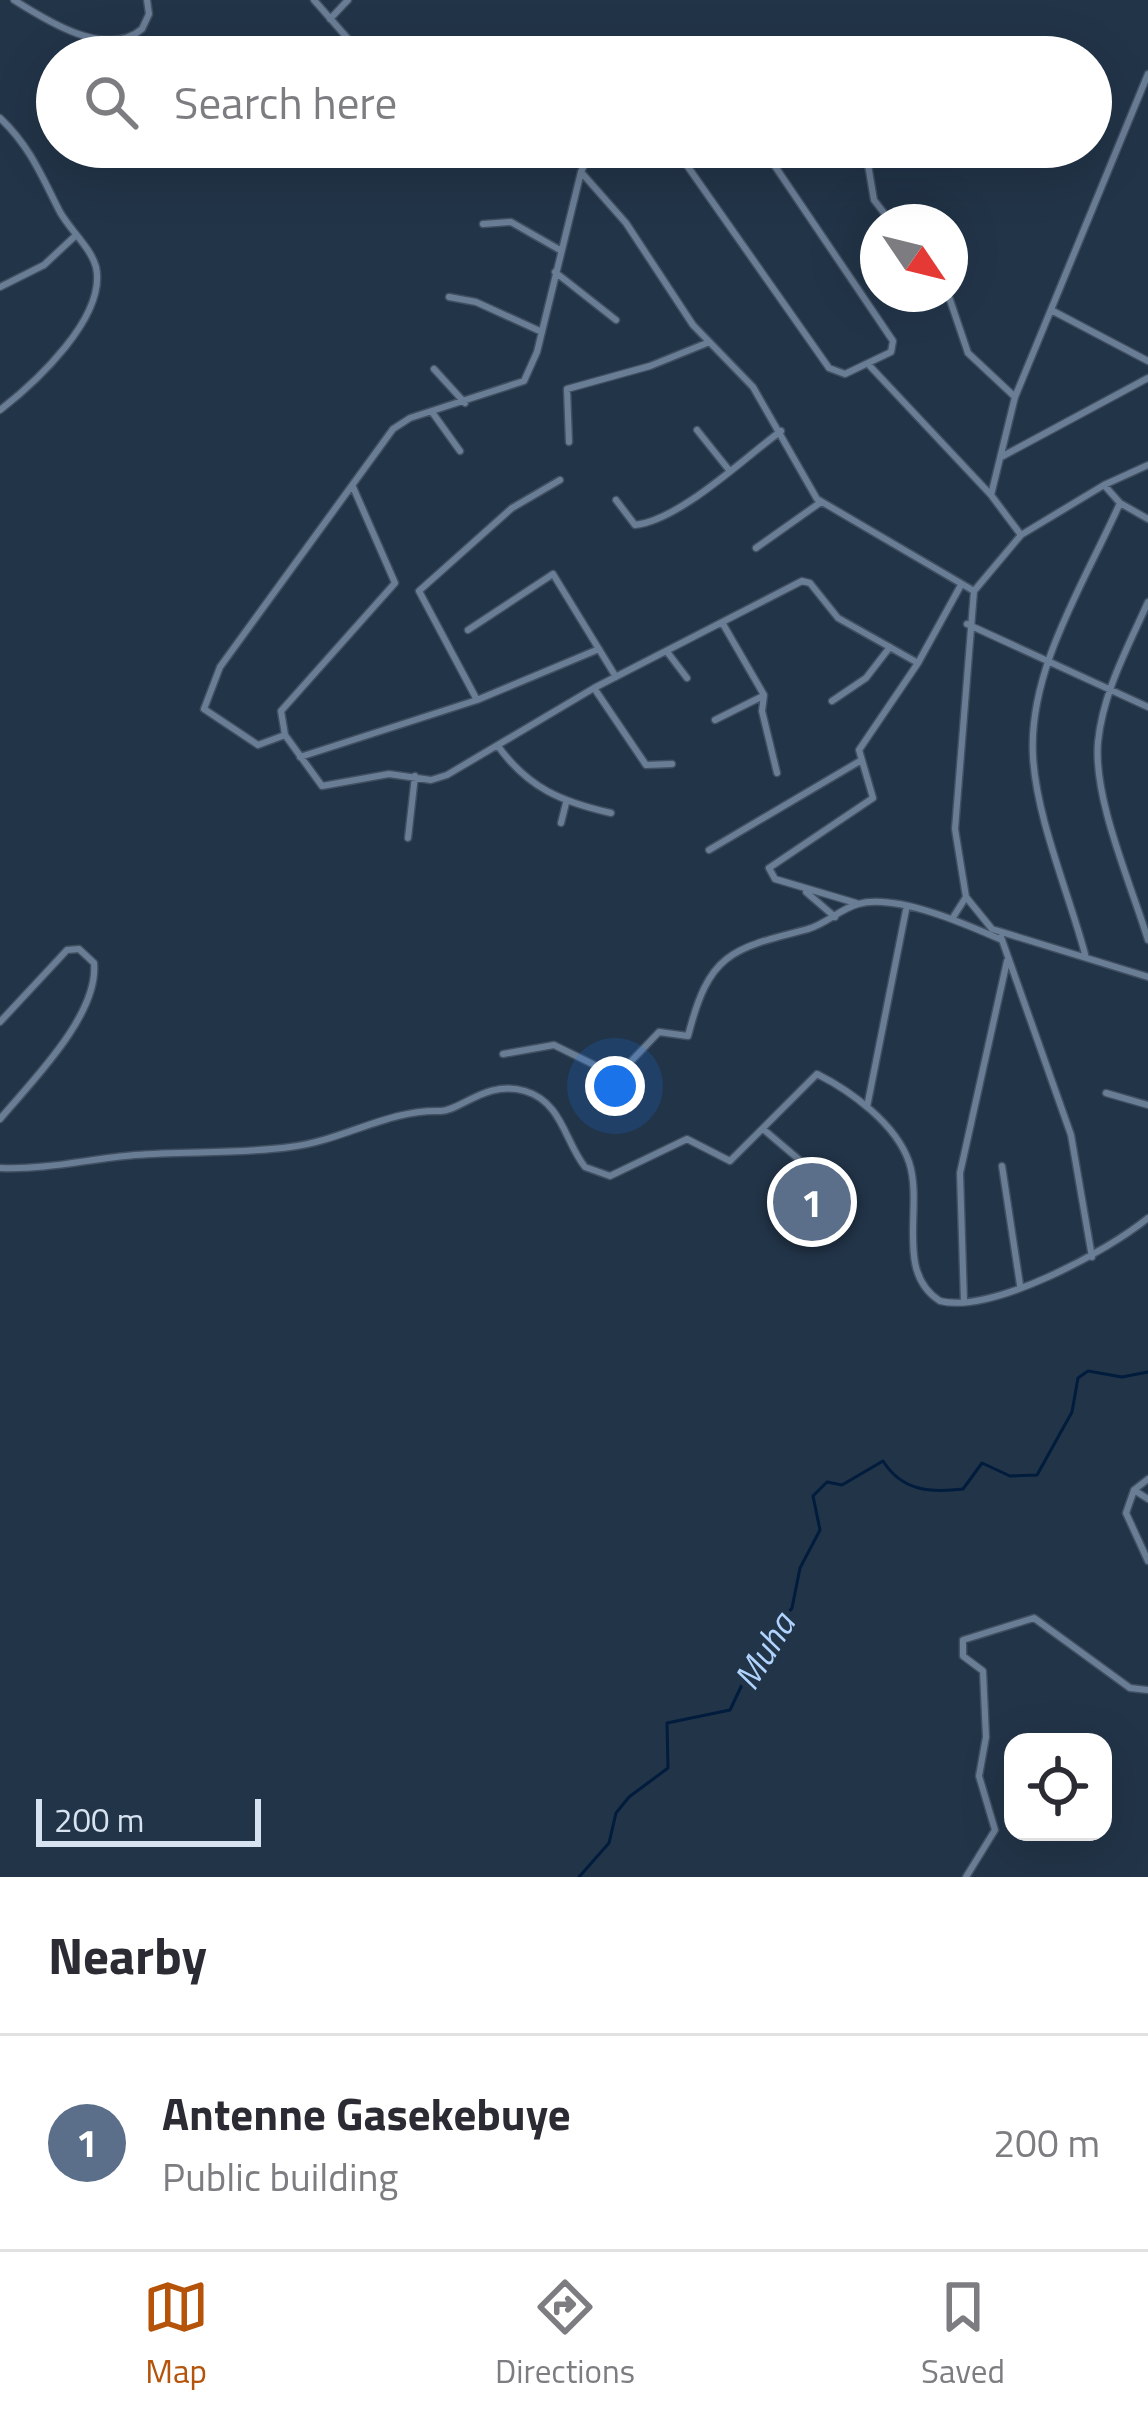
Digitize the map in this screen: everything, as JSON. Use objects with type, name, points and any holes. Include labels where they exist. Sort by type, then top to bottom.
[{"type":"street","points":[[14,0],[53,23],[96,36]]},
{"type":"street","points":[[124,36],[142,28],[149,14],[147,0]]},
{"type":"street","points":[[314,0],[345,36]]},
{"type":"street","points":[[330,19],[348,0]]},
{"type":"street","points":[[1112,164],[1148,74]]},
{"type":"street","points":[[0,118],[36,162]]},
{"type":"street","points":[[0,410],[68,344],[87,310],[96,267],[74,237],[39,168]]},
{"type":"street","points":[[285,735],[259,745],[203,705],[220,667],[393,429],[524,381],[542,332],[583,168]]},
{"type":"street","points":[[689,168],[830,368],[845,374],[891,352],[893,341],[776,168]]},
{"type":"street","points":[[869,168],[877,204]]},
{"type":"street","points":[[991,495],[1015,397],[1110,168]]},
{"type":"street","points":[[581,172],[626,223],[707,343],[753,387],[821,502],[974,591]]},
{"type":"street","points":[[483,224],[512,222],[560,250]]},
{"type":"street","points":[[0,287],[44,266],[74,237]]},
{"type":"street","points":[[555,272],[616,320]]},
{"type":"street","points":[[449,297],[476,302],[542,332]]},
{"type":"street","points":[[1053,311],[1148,361]]},
{"type":"street","points":[[954,312],[968,353],[1015,397]]},
{"type":"street","points":[[569,442],[567,389],[650,366],[707,343]]},
{"type":"street","points":[[868,364],[991,495],[1021,535]]},
{"type":"street","points":[[434,369],[465,403]]},
{"type":"street","points":[[1000,457],[1148,378]]},
{"type":"street","points":[[432,412],[460,451]]},
{"type":"street","points":[[697,430],[729,470]]},
{"type":"street","points":[[616,500],[635,525],[643,524],[681,506],[781,431]]},
{"type":"street","points":[[1092,1257],[1085,1192],[1064,1110],[1001,937],[966,897],[955,830],[967,624],[974,591],[1021,535],[1104,484],[1148,465]]},
{"type":"street","points":[[477,700],[419,591],[512,508],[560,481]]},
{"type":"street","points":[[1104,484],[1120,503],[1148,518]]},
{"type":"street","points":[[352,487],[395,584],[284,705],[285,735],[322,786],[389,774],[447,775],[594,688],[806,580],[838,618],[919,663]]},
{"type":"street","points":[[756,548],[821,502]]},
{"type":"street","points":[[1085,954],[1034,772],[1033,731],[1049,662],[1120,503]]},
{"type":"street","points":[[467,630],[553,574],[616,677]]},
{"type":"street","points":[[961,585],[919,663],[859,750],[876,793],[873,798],[769,868],[775,879],[805,891],[952,919],[1001,937],[1085,954],[1148,977]]},
{"type":"street","points":[[1148,602],[1109,690],[1098,767],[1148,940]]},
{"type":"street","points":[[723,624],[764,695],[762,711],[777,772]]},
{"type":"street","points":[[967,624],[1148,707]]},
{"type":"street","points":[[832,701],[866,678],[890,647]]},
{"type":"street","points":[[300,758],[477,700],[599,649]]},
{"type":"street","points":[[668,653],[687,678]]},
{"type":"street","points":[[594,688],[646,765],[672,764]]},
{"type":"street","points":[[716,720],[764,695]]},
{"type":"street","points":[[498,746],[527,782],[566,803],[610,814]]},
{"type":"street","points":[[709,850],[860,761]]},
{"type":"street","points":[[408,838],[415,776]]},
{"type":"street","points":[[562,823],[566,803]]},
{"type":"street","points":[[805,891],[835,917]]},
{"type":"street","points":[[952,919],[966,897]]},
{"type":"street","points":[[503,1054],[559,1046],[608,1076],[617,1076],[658,1032],[688,1036],[703,982],[736,949],[835,917],[858,904]]},
{"type":"street","points":[[867,1107],[907,908]]},
{"type":"street","points":[[962,923],[972,908]]},
{"type":"street","points":[[0,1022],[68,950],[79,949],[89,956],[95,971],[89,996],[36,1079],[0,1119]]},
{"type":"street","points":[[964,1302],[960,1173],[1007,961]]},
{"type":"street","points":[[0,1168],[61,1169],[133,1155],[293,1147],[415,1109],[446,1111],[468,1095],[518,1089],[554,1111],[578,1159],[602,1176],[623,1174],[684,1140],[727,1162],[817,1074],[867,1107],[909,1161],[920,1284],[940,1301],[964,1302],[1020,1286],[1092,1257],[1148,1218]]},
{"type":"street","points":[[1106,1093],[1148,1105]]},
{"type":"street","points":[[763,1129],[823,1180],[826,1191],[816,1230]]},
{"type":"street","points":[[1002,1166],[1020,1286]]},
{"type":"street","points":[[1148,1479],[1134,1490],[1127,1524],[1148,1561]]},
{"type":"street","points":[[1134,1490],[1148,1499]]},
{"type":"street","points":[[966,1877],[995,1830],[979,1776],[986,1737],[983,1671],[977,1661],[963,1656],[963,1640],[1034,1618],[1130,1688],[1148,1690]]},
{"type":"waterway","name":"Muha","points":[[579,1877],[609,1843],[616,1813],[629,1797],[668,1768],[667,1723],[730,1710],[759,1649],[792,1608],[800,1568],[820,1530],[813,1496],[827,1482],[842,1485],[883,1461],[899,1479],[928,1490],[963,1489],[982,1463],[1010,1476],[1037,1475],[1072,1412],[1078,1378],[1088,1371],[1122,1377],[1148,1372]]},
{"type":"place","name":"Antenne Gasekebuye","points":[[812,1202]]}]
